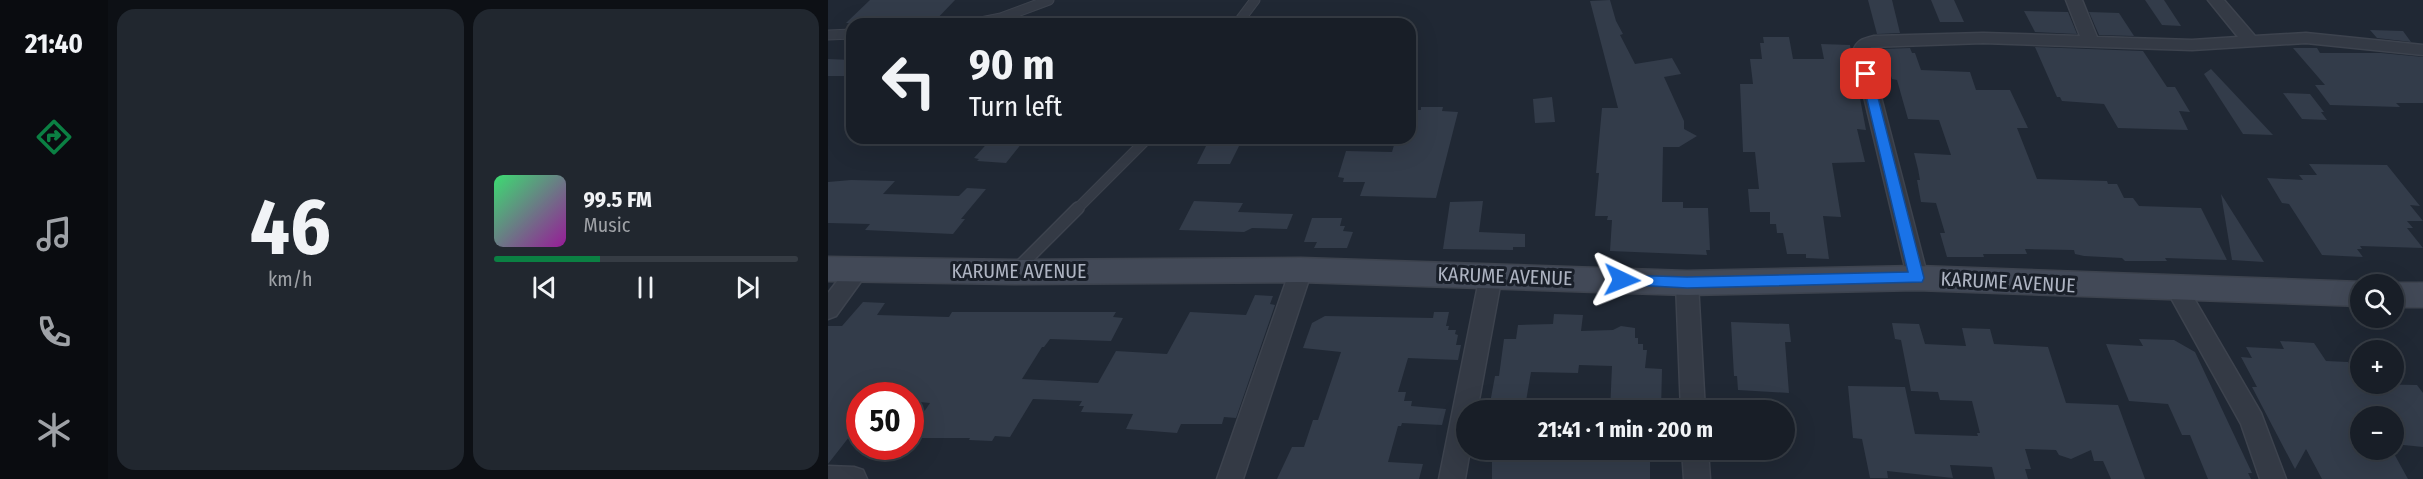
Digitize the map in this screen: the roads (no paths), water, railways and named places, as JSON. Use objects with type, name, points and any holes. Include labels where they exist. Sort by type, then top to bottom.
[{"type":"main road","name":"KARUME AVENUE","points":[[828,269],[1014,272],[1301,270],[1687,283],[1917,278],[2350,294]]},
{"type":"main road","points":[[2404,295],[2423,295]]},
{"type":"street","points":[[2074,0],[2090,40]]},
{"type":"street","points":[[2216,0],[2251,42]]},
{"type":"street","points":[[1917,278],[1861,51],[1864,44],[1874,41],[1983,38],[2192,45],[2306,38],[2423,50]]},
{"type":"street","points":[[828,310],[860,269]]},
{"type":"street","points":[[1230,479],[1301,270]]},
{"type":"street","points":[[1452,479],[1491,275]]},
{"type":"street","points":[[1687,283],[1692,400]]},
{"type":"street","points":[[2177,289],[2252,422],[2273,479]]},
{"type":"street","points":[[1696,460],[1697,479]]},
{"type":"street","points":[[828,478],[854,479]]},
{"type":"lane","points":[[999,18],[1049,0]]},
{"type":"lane","points":[[1242,18],[1255,0]]},
{"type":"lane","points":[[828,35],[846,34]]},
{"type":"lane","points":[[1014,272],[1142,144]]}]
